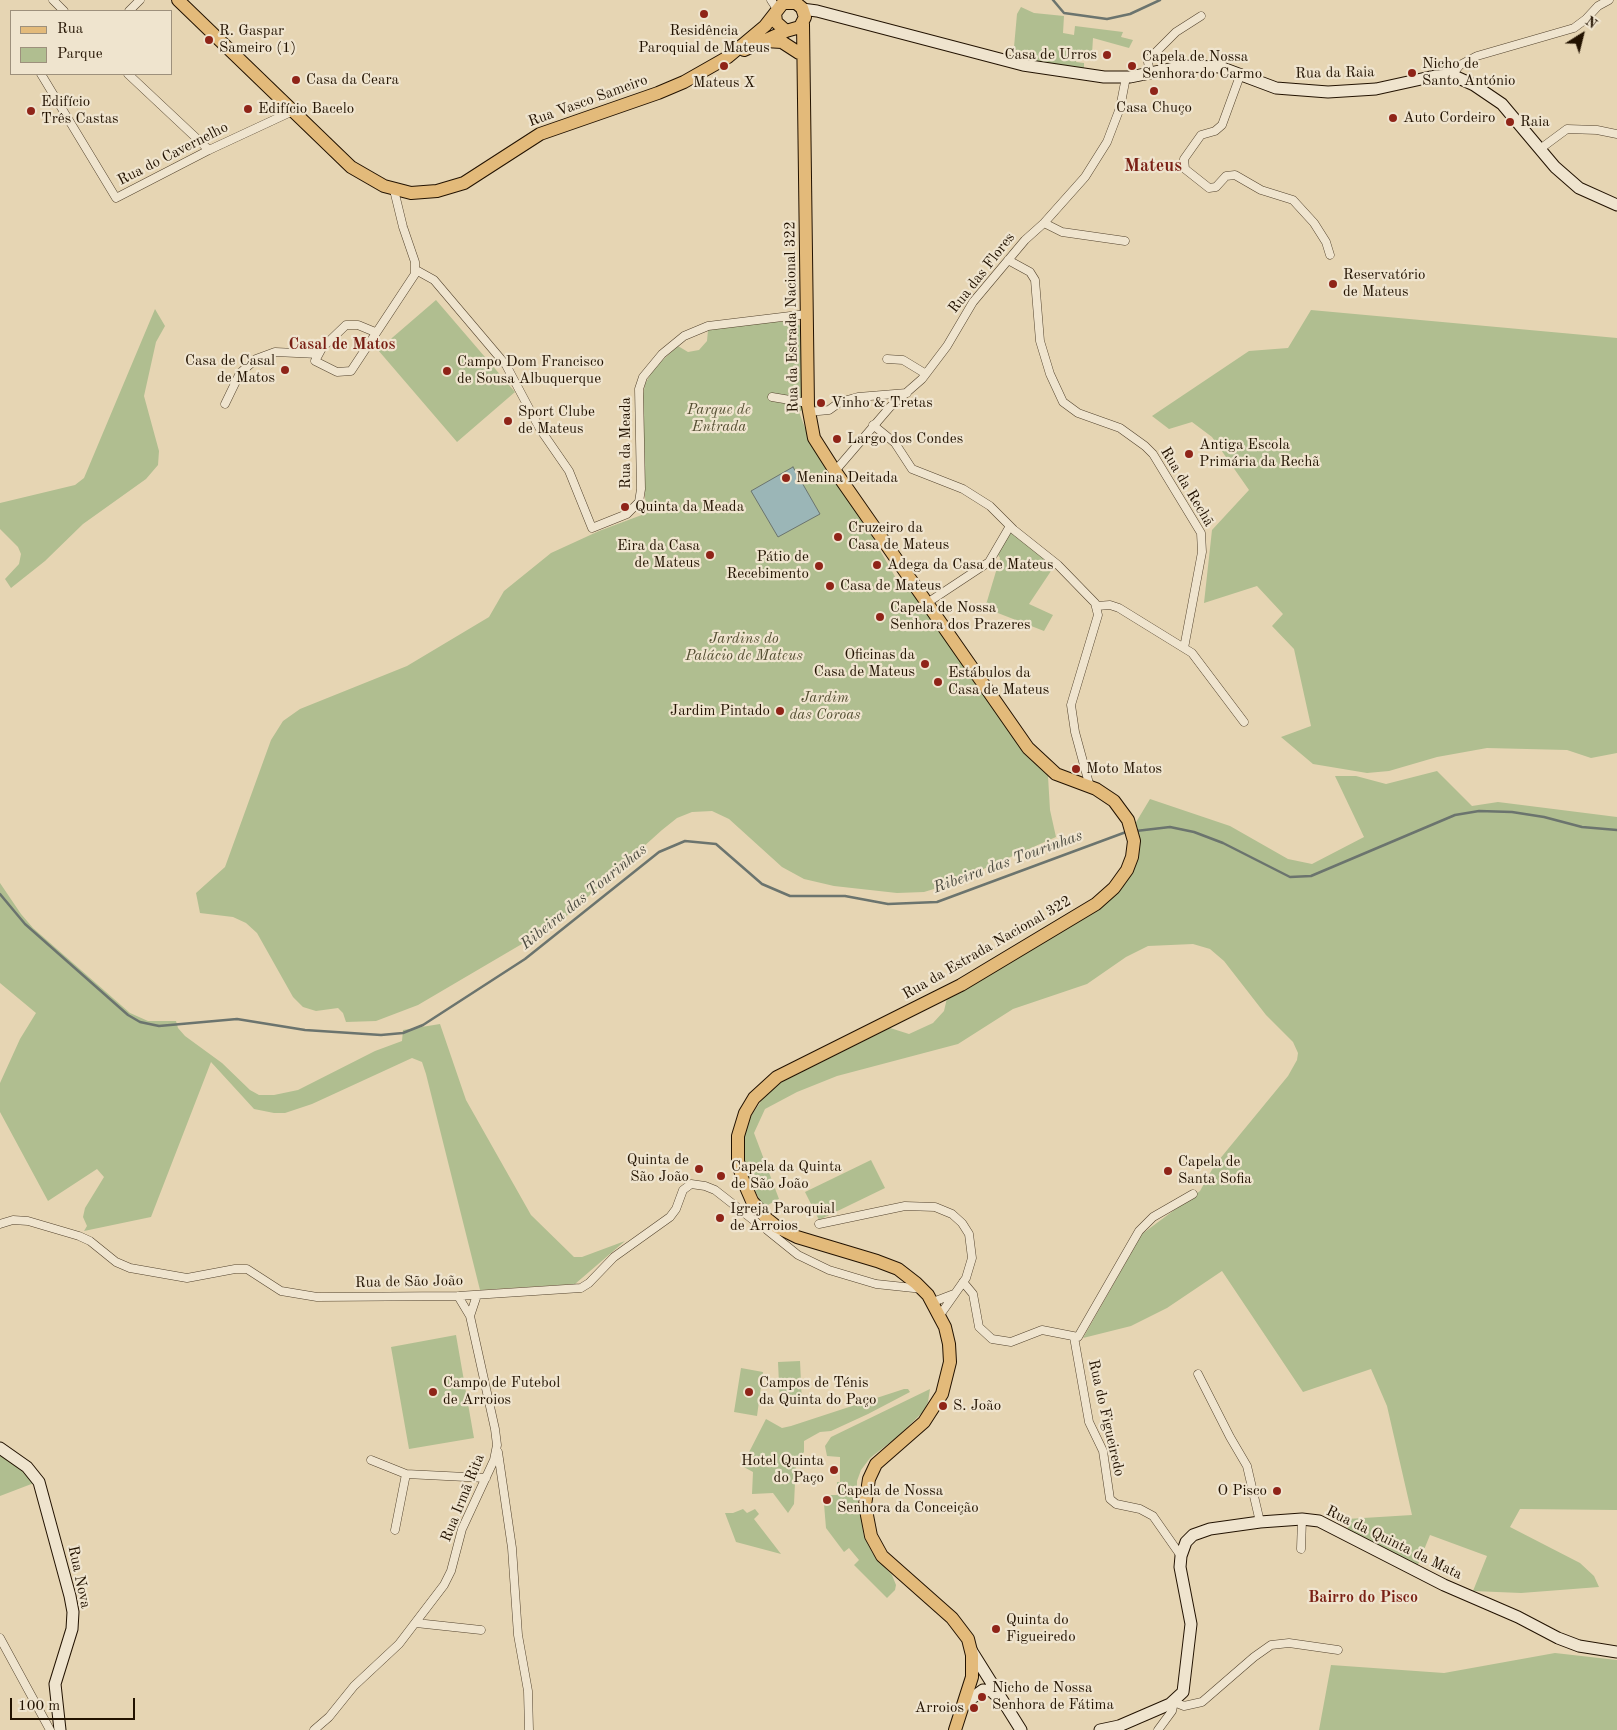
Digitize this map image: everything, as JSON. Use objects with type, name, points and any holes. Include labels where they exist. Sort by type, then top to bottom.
[{"type":"main road","name":"Rua Vasco Sameiro","points":[[178,0],[350,167],[370,180],[394,190],[425,193],[464,183],[540,134],[658,93],[684,82],[728,57]]},
{"type":"main road","points":[[780,4],[796,3],[803,12],[805,80]]},
{"type":"main road","points":[[780,4],[776,22],[788,31],[799,53],[805,80]]},
{"type":"main road","points":[[728,57],[764,26],[780,4]]},
{"type":"main road","points":[[728,57],[788,31],[803,12]]},
{"type":"main road","points":[[764,41],[782,42],[799,53]]},
{"type":"main road","name":"Rua da Estrada Nacional 322","points":[[805,80],[808,408],[814,438],[834,471],[1032,752],[1056,774],[1090,787],[1114,801],[1132,830],[1133,853],[1127,870],[1114,888],[1096,904],[961,985],[781,1074],[758,1093],[746,1113],[740,1128],[737,1152],[739,1170],[756,1207],[782,1230],[797,1237],[888,1264],[908,1276],[923,1289],[933,1302],[947,1334],[950,1353],[945,1387],[936,1406],[924,1422],[874,1467],[866,1492],[866,1514],[871,1536],[879,1553],[896,1571],[955,1620],[966,1635],[971,1650],[972,1677],[955,1730]]},
{"type":"street","points":[[52,0],[63,10]]},
{"type":"street","points":[[130,10],[140,0]]},
{"type":"street","points":[[814,0],[822,12]]},
{"type":"street","points":[[1609,0],[1598,6],[1574,28],[1508,45],[1477,56],[1460,65],[1452,75],[1474,85],[1498,100],[1555,167],[1579,188],[1617,205]]},
{"type":"street","points":[[803,12],[835,16]]},
{"type":"street","name":"Rua da Raia","points":[[803,12],[822,12],[1023,65],[1098,76],[1126,77],[1195,66],[1224,67],[1276,88],[1321,92],[1378,88],[1435,76],[1452,75]]},
{"type":"street","points":[[1150,73],[1148,62],[1151,57],[1176,32],[1201,16]]},
{"type":"street","points":[[1241,74],[1222,125],[1215,131],[1201,135],[1184,159],[1185,168],[1209,188],[1216,187],[1226,176],[1235,175],[1261,190],[1293,200],[1314,223],[1325,239],[1330,255]]},
{"type":"street","name":"Rua do Cavernelho","points":[[42,75],[116,198],[208,150],[293,111]]},
{"type":"street","points":[[129,75],[208,150]]},
{"type":"street","name":"Rua das Flores","points":[[834,471],[873,426],[926,374],[947,346],[968,308],[1029,236],[1073,193],[1101,153],[1120,108],[1126,77]]},
{"type":"street","points":[[1540,149],[1567,129],[1598,130],[1617,134]]},
{"type":"street","points":[[375,332],[358,326],[346,325],[315,359],[319,364],[337,372],[349,372],[356,365],[375,332],[416,270],[394,190]]},
{"type":"street","points":[[1044,223],[1062,232],[1125,241]]},
{"type":"street","name":"Rua da Rechã","points":[[1008,260],[1026,269],[1035,280],[1040,341],[1050,374],[1063,402],[1078,413],[1120,428],[1146,446],[1156,459],[1201,533],[1202,552],[1184,648]]},
{"type":"street","name":"Rua da Meada","points":[[416,270],[436,282],[511,372],[540,429],[570,471],[592,528],[627,514],[639,502],[639,389],[643,377],[662,354],[684,336],[708,326],[807,314]]},
{"type":"street","points":[[225,404],[240,373],[256,359],[275,352],[318,354]]},
{"type":"street","points":[[887,359],[903,360],[926,374]]},
{"type":"street","points":[[772,397],[808,408],[829,410],[841,402],[859,396],[906,393]]},
{"type":"street","points":[[873,426],[895,443],[914,471],[970,492],[993,508],[1010,526],[1058,566],[1097,606],[1096,621],[1071,706],[1075,732],[1090,787]]},
{"type":"street","points":[[927,602],[988,562],[1010,526]]},
{"type":"street","points":[[1097,606],[1110,605],[1118,608],[1197,658],[1244,722]]},
{"type":"street","name":"Rua de São João","points":[[0,1224],[20,1220],[48,1226],[86,1239],[122,1265],[180,1278],[195,1278],[241,1268],[253,1271],[281,1291],[307,1296],[458,1296],[581,1288],[589,1283],[614,1257],[670,1217],[676,1208],[683,1190],[691,1184],[715,1190],[760,1224],[772,1230],[782,1230]]},
{"type":"street","points":[[963,1282],[973,1294],[978,1328],[992,1339],[1008,1342],[1042,1330],[1074,1337],[1081,1333],[1139,1231],[1153,1217],[1193,1194]]},
{"type":"street","points":[[819,1224],[897,1206],[921,1205],[941,1208],[962,1223],[971,1240],[971,1264],[963,1282],[940,1315]]},
{"type":"street","points":[[760,1224],[791,1250],[820,1267],[876,1284],[923,1289]]},
{"type":"street","points":[[933,1302],[954,1294]]},
{"type":"street","points":[[470,1316],[477,1295]]},
{"type":"street","points":[[458,1296],[470,1316]]},
{"type":"street","name":"Rua Irmã Rita","points":[[314,1730],[329,1717],[352,1688],[397,1646],[416,1623],[450,1574],[461,1532],[494,1460],[497,1445],[470,1316]]},
{"type":"street","name":"Rua do Figueiredo","points":[[1074,1337],[1090,1422],[1102,1447],[1110,1499],[1116,1504],[1140,1509],[1153,1516],[1181,1556]]},
{"type":"street","points":[[1198,1374],[1230,1438],[1247,1466],[1260,1522]]},
{"type":"street","points":[[497,1445],[512,1548],[518,1626],[528,1691],[529,1730]]},
{"type":"street","name":"Rua Nova","points":[[0,1448],[25,1465],[39,1482],[70,1596],[72,1628],[55,1684],[60,1730]]},
{"type":"street","points":[[371,1460],[406,1474],[486,1478]]},
{"type":"street","points":[[395,1530],[406,1474]]},
{"type":"street","points":[[1301,1549],[1302,1518]]},
{"type":"street","name":"Rua da Quinta da Mata","points":[[1181,1556],[1186,1542],[1196,1533],[1260,1522],[1302,1518],[1319,1520],[1444,1585],[1511,1614],[1564,1641],[1579,1646],[1617,1652]]},
{"type":"street","points":[[1100,1730],[1119,1726],[1174,1702],[1183,1692],[1186,1683],[1191,1624],[1180,1567],[1181,1556]]},
{"type":"street","points":[[416,1623],[481,1630]]},
{"type":"street","points":[[0,1638],[50,1730]]},
{"type":"street","points":[[1174,1702],[1182,1706],[1202,1702],[1271,1645],[1289,1643],[1338,1650]]},
{"type":"street","points":[[971,1650],[1021,1730]]},
{"type":"street","points":[[972,1677],[996,1692]]},
{"type":"street","points":[[964,1704],[980,1690],[996,1692]]},
{"type":"street","points":[[1158,1730],[1172,1711],[1174,1702]]},
{"type":"street","points":[[947,1730],[955,1730]]},
{"type":"green space","points":[[1021,7],[1034,13],[1064,16],[1063,33],[1074,35],[1075,26],[1123,32],[1121,37],[1133,40],[1129,48],[1093,38],[1092,54],[1077,56],[1076,62],[1084,63],[1084,68],[1013,58],[1017,14]]},
{"type":"green space","name":"Campo Dom Francisco de Sousa Albuquerque","points":[[436,300],[515,392],[457,442],[378,350]]},
{"type":"green space","points":[[155,309],[165,326],[156,342],[144,396],[159,451],[158,465],[146,479],[83,524],[45,561],[11,588],[5,579],[19,564],[21,554],[18,547],[0,529],[0,503],[75,485],[84,478]]},
{"type":"green space","points":[[1311,310],[1617,338],[1617,753],[1591,758],[1567,750],[1487,748],[1437,757],[1389,771],[1367,773],[1313,764],[1281,737],[1311,726],[1294,649],[1272,626],[1283,614],[1257,586],[1204,603],[1212,530],[1249,490],[1212,437],[1192,422],[1169,429],[1152,416],[1249,351],[1288,348]]},
{"type":"green space","name":"Jardins do Palácio de Mateus","points":[[793,321],[802,327],[802,410],[799,412],[810,441],[870,533],[901,587],[907,584],[1024,753],[1048,776],[1050,810],[1056,837],[947,885],[924,892],[897,893],[834,886],[804,879],[782,867],[729,819],[712,811],[692,812],[677,818],[662,830],[561,921],[418,1005],[376,1021],[346,1022],[343,1013],[338,1008],[316,1011],[303,1007],[293,997],[257,933],[246,923],[233,917],[200,913],[196,893],[225,867],[271,740],[283,721],[300,709],[407,666],[489,617],[504,591],[551,553],[599,531],[647,513],[642,402],[645,384],[654,368],[678,346],[688,352],[699,350],[707,341],[708,330],[762,322]]},
{"type":"green space","points":[[1010,529],[1055,565],[1029,604],[1053,615],[1044,631],[985,608],[1000,558],[997,553]]},
{"type":"green space","points":[[1437,771],[1472,806],[1498,802],[1617,817],[1617,1510],[1520,1509],[1510,1527],[1580,1563],[1594,1576],[1599,1587],[1521,1593],[1473,1591],[1487,1556],[1430,1535],[1417,1567],[1348,1529],[1347,1519],[1412,1515],[1387,1406],[1371,1369],[1303,1392],[1222,1271],[1167,1308],[1131,1326],[1083,1338],[1142,1234],[1200,1191],[1214,1166],[1288,1076],[1297,1060],[1298,1053],[1293,1042],[1266,1015],[1224,961],[1210,949],[1193,944],[1148,946],[1126,957],[1087,984],[1013,1009],[958,1044],[837,1076],[797,1092],[765,1109],[754,1133],[779,1199],[764,1207],[745,1173],[742,1145],[749,1119],[770,1088],[887,1027],[909,1034],[933,1023],[944,1011],[947,998],[1117,892],[1135,824],[1150,799],[1230,826],[1288,859],[1312,864],[1364,837],[1335,776],[1356,776],[1386,784]]},
{"type":"green space","points":[[0,883],[33,928],[130,1013],[148,1021],[176,1021],[178,1028],[185,1036],[222,1063],[250,1090],[259,1095],[274,1095],[298,1090],[375,1051],[402,1041],[403,1030],[440,1024],[466,1100],[531,1215],[574,1257],[582,1257],[625,1241],[575,1284],[480,1290],[426,1074],[422,1062],[412,1058],[312,1104],[285,1113],[254,1109],[211,1062],[151,1217],[84,1231],[87,1226],[83,1217],[85,1208],[104,1177],[97,1169],[48,1201],[0,1112],[0,1083],[20,1039],[36,1013],[0,983]]},
{"type":"green space","points":[[871,1160],[885,1188],[819,1220],[805,1192]]},
{"type":"green space","name":"Campo de Futebol de Arroios","points":[[456,1335],[474,1438],[409,1449],[391,1347]]},
{"type":"green space","name":"Campos de Ténis da Quinta do Paço","points":[[800,1361],[802,1404],[780,1405],[778,1362]]},
{"type":"green space","name":"Campos de Ténis da Quinta do Paço","points":[[741,1368],[763,1372],[757,1416],[734,1412]]},
{"type":"green space","points":[[908,1389],[910,1392],[868,1414],[831,1431],[820,1432],[804,1441],[804,1452],[796,1461],[794,1504],[788,1513],[773,1493],[752,1494],[753,1472],[742,1466],[766,1419],[782,1428]]},
{"type":"green space","points":[[930,1389],[928,1402],[923,1412],[897,1437],[870,1458],[861,1470],[857,1481],[857,1494],[864,1537],[873,1554],[892,1575],[896,1585],[895,1590],[887,1598],[854,1565],[859,1560],[849,1548],[844,1552],[826,1528],[824,1504],[830,1504],[830,1495],[837,1495],[837,1482],[840,1482],[840,1457],[827,1456],[825,1446],[831,1437]]},
{"type":"green space","points":[[0,1455],[23,1470],[34,1483],[0,1496]]},
{"type":"green space","points":[[743,1509],[747,1513],[755,1509],[759,1514],[754,1519],[781,1554],[736,1542],[725,1513],[733,1513]]},
{"type":"green space","points":[[1555,1653],[1617,1660],[1617,1730],[1319,1730],[1331,1665],[1444,1673]]},
{"type":"water","points":[[793,467],[820,514],[778,537],[751,491]]},
{"type":"waterway","points":[[1053,0],[1064,13],[1107,19],[1130,14],[1160,0]]},
{"type":"waterway","name":"Ribeira das Tourinhas","points":[[1136,831],[1170,827],[1194,832],[1223,843],[1290,877],[1311,876],[1455,815],[1479,811],[1512,812],[1544,817],[1582,827],[1617,830]]},
{"type":"waterway","name":"Ribeira das Tourinhas","points":[[0,894],[25,924],[128,1015],[140,1022],[159,1026],[237,1019],[305,1030],[381,1035],[403,1033],[423,1025],[525,959],[659,852],[685,841],[716,844],[762,884],[790,896],[845,896],[888,904],[937,902],[1126,832]]},
{"type":"place","name":"Residência Paroquial de Mateus","points":[[704,14]]},
{"type":"place","name":"R. Gaspar Sameiro (1)","points":[[209,40]]},
{"type":"place","name":"Casa de Urros","points":[[1107,55]]},
{"type":"place","name":"Mateus X","points":[[724,66]]},
{"type":"place","name":"Capela de Nossa Senhora do Carmo","points":[[1132,66]]},
{"type":"place","name":"Nicho de Santo António","points":[[1412,73]]},
{"type":"place","name":"Casa da Ceara","points":[[296,80]]},
{"type":"place","name":"Casa Chuço","points":[[1154,91]]},
{"type":"place","name":"Edifício Bacelo","points":[[248,109]]},
{"type":"place","name":"Edifício Três Castas","points":[[31,111]]},
{"type":"place","name":"Auto Cordeiro","points":[[1393,118]]},
{"type":"place","name":"Raia","points":[[1510,122]]},
{"type":"place","name":"Reservatório de Mateus","points":[[1333,284]]},
{"type":"place","name":"Casa de Casal de Matos","points":[[285,370]]},
{"type":"place","name":"Campo Dom Francisco de Sousa Albuquerque","points":[[447,371]]},
{"type":"place","name":"Vinho & Tretas","points":[[821,403]]},
{"type":"place","name":"Sport Clube de Mateus","points":[[508,421]]},
{"type":"place","name":"Largo dos Condes","points":[[837,439]]},
{"type":"place","name":"Antiga Escola Primária da Rechã","points":[[1189,454]]},
{"type":"place","name":"Menina Deitada","points":[[786,478]]},
{"type":"place","name":"Quinta da Meada","points":[[625,507]]},
{"type":"place","name":"Cruzeiro da Casa de Mateus","points":[[838,537]]},
{"type":"place","name":"Eira da Casa de Mateus","points":[[710,555]]},
{"type":"place","name":"Adega da Casa de Mateus","points":[[877,565]]},
{"type":"place","name":"Pátio de Recebimento","points":[[819,566]]},
{"type":"place","name":"Casa de Mateus","points":[[830,586]]},
{"type":"place","name":"Capela de Nossa Senhora dos Prazeres","points":[[880,617]]},
{"type":"place","name":"Oficinas da Casa de Mateus","points":[[925,664]]},
{"type":"place","name":"Estábulos da Casa de Mateus","points":[[938,682]]},
{"type":"place","name":"Jardim Pintado","points":[[780,711]]},
{"type":"place","name":"Moto Matos","points":[[1076,769]]},
{"type":"place","name":"Quinta de São João","points":[[699,1169]]},
{"type":"place","name":"Capela de Santa Sofia","points":[[1168,1171]]},
{"type":"place","name":"Capela da Quinta de São João","points":[[721,1176]]},
{"type":"place","name":"Igreja Paroquial de Arroios","points":[[720,1218]]},
{"type":"place","name":"Campo de Futebol de Arroios","points":[[433,1392]]},
{"type":"place","name":"Campos de Ténis da Quinta do Paço","points":[[749,1392]]},
{"type":"place","name":"S. João","points":[[943,1406]]},
{"type":"place","name":"Hotel Quinta do Paço","points":[[834,1470]]},
{"type":"place","name":"O Pisco","points":[[1277,1491]]},
{"type":"place","name":"Capela de Nossa Senhora da Conceição","points":[[827,1500]]},
{"type":"place","name":"Quinta do Figueiredo","points":[[996,1629]]},
{"type":"place","name":"Nicho de Nossa Senhora de Fátima","points":[[982,1697]]},
{"type":"place","name":"Arroios","points":[[974,1708]]},
{"type":"district","name":"Mateus","points":[[1153,166]]},
{"type":"district","name":"Casal de Matos","points":[[342,345]]},
{"type":"district","name":"Bairro do Pisco","points":[[1363,1598]]},
{"type":"park label","name":"Parque de Entrada","points":[[719,418]]},
{"type":"park label","name":"Jardim das Coroas","points":[[825,706]]}]
